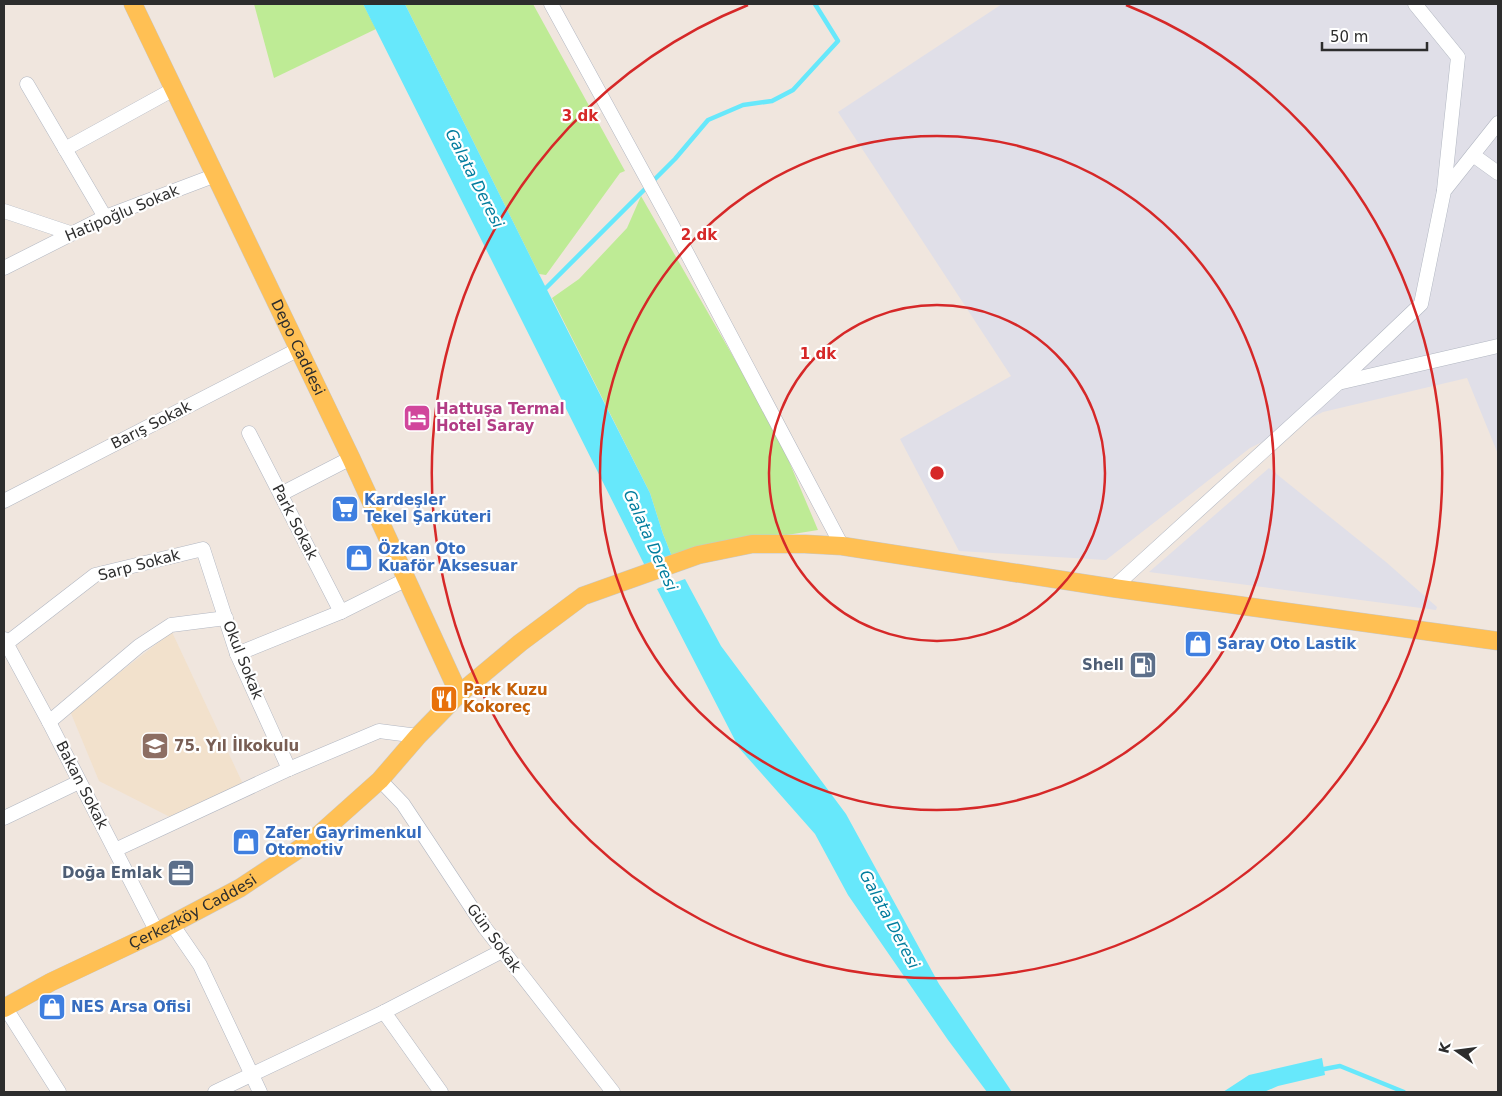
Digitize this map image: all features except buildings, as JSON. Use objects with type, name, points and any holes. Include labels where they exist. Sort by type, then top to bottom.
[{"type":"main road","name":"Depo Caddesi","points":[[133,4],[351,458],[459,694]]},
{"type":"main road","name":"Çerkezköy Caddesi","points":[[4,1007],[51,982],[165,928],[240,888],[314,839],[380,780],[418,736],[459,694],[520,642],[583,596],[698,555],[752,544],[842,546],[1113,588],[1498,640]]},
{"type":"street","points":[[550,4],[638,162],[842,546]]},
{"type":"street","points":[[1113,588],[1337,384],[1421,304],[1444,191],[1458,57],[1415,4]]},
{"type":"street","points":[[27,84],[105,217]]},
{"type":"street","points":[[65,149],[174,90]]},
{"type":"street","points":[[1444,191],[1498,124]]},
{"type":"street","points":[[1473,155],[1498,173]]},
{"type":"street","name":"Hatipoğlu Sokak","points":[[4,268],[105,217],[216,175]]},
{"type":"street","points":[[4,211],[70,233]]},
{"type":"street","points":[[1337,384],[1498,346]]},
{"type":"street","name":"Barış Sokak","points":[[4,501],[299,349]]},
{"type":"street","name":"Park Sokak","points":[[249,433],[341,612]]},
{"type":"street","points":[[280,494],[351,458]]},
{"type":"street","name":"Okul Sokak","points":[[203,549],[237,654],[289,769]]},
{"type":"street","name":"Sarp Sokak","points":[[5,641],[95,575],[203,549]]},
{"type":"street","points":[[237,654],[341,612],[407,579]]},
{"type":"street","points":[[50,722],[139,646],[171,625],[226,618]]},
{"type":"street","name":"Bakan Sokak","points":[[5,641],[50,722],[115,850],[165,928],[200,965],[260,1092]]},
{"type":"street","points":[[115,850],[289,769],[379,731],[418,736]]},
{"type":"street","name":"Gün Sokak","points":[[380,780],[403,804],[485,928],[613,1092]]},
{"type":"street","points":[[4,818],[80,782]]},
{"type":"street","points":[[215,1092],[384,1012],[502,950]]},
{"type":"street","points":[[4,1007],[58,1092]]},
{"type":"street","points":[[384,1012],[441,1092]]},
{"type":"shaded area","points":[[1002,4],[1498,4],[1498,454],[1467,378],[1323,412],[1250,448],[1106,560],[959,551],[900,439],[1011,376],[838,112]]},
{"type":"shaded area","points":[[1269,468],[1386,562],[1437,607],[1436,610],[1149,572]]},
{"type":"shaded area","name":"75. Yıl İlkokulu","points":[[172,632],[243,784],[170,817],[99,781],[70,711]]},
{"type":"green space","points":[[254,4],[363,4],[376,29],[274,78]]},
{"type":"green space","points":[[405,4],[533,4],[625,171],[620,173],[546,275],[539,274]]},
{"type":"green space","points":[[641,196],[777,433],[818,530],[724,545],[673,559],[650,493],[552,298],[579,279],[627,228]]},
{"type":"water","points":[[363,4],[405,4],[650,493],[673,559],[646,568]]},
{"type":"water","points":[[685,579],[721,646],[846,814],[939,984],[1012,1092],[987,1092],[948,1040],[848,895],[815,834],[739,748],[657,589]]},
{"type":"water","points":[[1322,1058],[1325,1075],[1278,1086],[1264,1092],[1223,1092],[1249,1075]]},
{"type":"waterway","points":[[543,291],[675,159],[708,120],[743,105],[772,101],[793,90],[838,41],[815,4]]},
{"type":"waterway","name":"Galata Deresi","points":[[661,571],[670,589]]},
{"type":"waterway","name":"Galata Deresi","points":[[1319,1070],[1340,1066],[1404,1092]]},
{"type":"place","name":"Hattuşa Termal Hotel Saray","points":[[417,418]]},
{"type":"place","name":"Kardeşler Tekel Şarküteri","points":[[345,509]]},
{"type":"place","name":"Özkan Oto Kuaför Aksesuar","points":[[359,558]]},
{"type":"place","name":"Saray Oto Lastik","points":[[1198,644]]},
{"type":"place","name":"Shell","points":[[1143,665]]},
{"type":"place","name":"Park Kuzu Kokoreç","points":[[444,699]]},
{"type":"place","name":"75. Yıl İlkokulu","points":[[155,746]]},
{"type":"place","name":"Zafer Gayrimenkul Otomotiv","points":[[246,842]]},
{"type":"place","name":"Doğa Emlak","points":[[181,873]]},
{"type":"place","name":"NES Arsa Ofisi","points":[[52,1007]]}]
